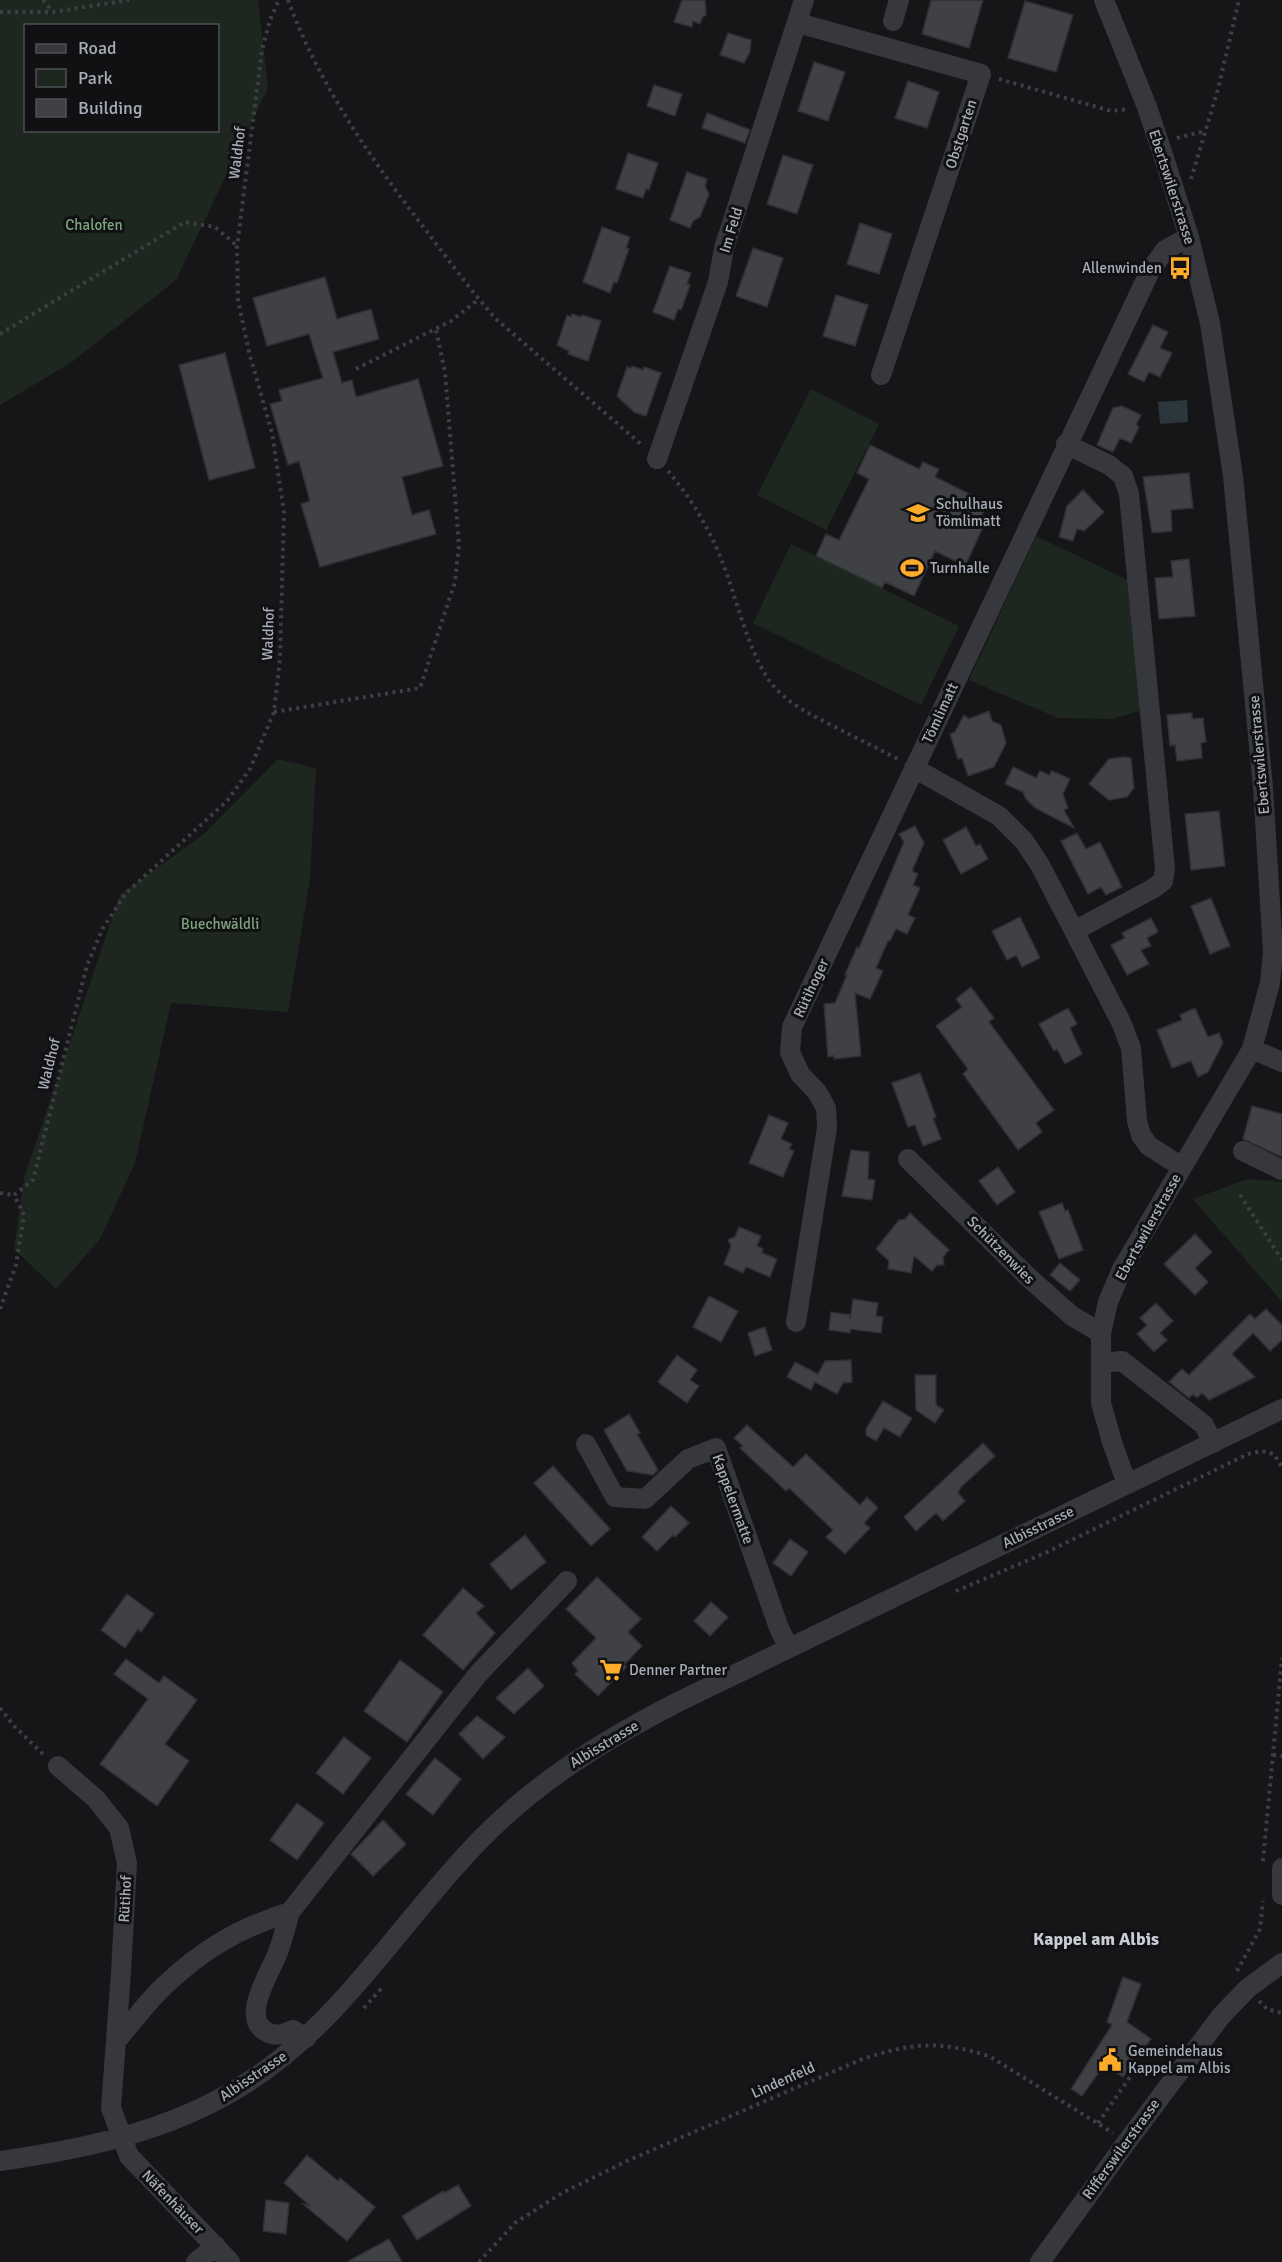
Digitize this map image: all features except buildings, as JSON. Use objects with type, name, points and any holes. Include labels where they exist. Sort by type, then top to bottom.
[{"type":"street","name":"Im Feld","points":[[657,459],[718,282],[724,248],[804,0]]},
{"type":"street","points":[[893,21],[899,0]]},
{"type":"street","name":"Ebertswilerstrasse","points":[[1104,0],[1159,142],[1189,237],[1210,323],[1233,476],[1264,798],[1273,952],[1270,983],[1252,1049],[1122,1269],[1108,1302],[1101,1333],[1101,1403],[1127,1484]]},
{"type":"street","points":[[798,23],[981,74]]},
{"type":"street","name":"Obstgarten","points":[[881,375],[981,74]]},
{"type":"street","name":"Tömlimatt","points":[[914,768],[1150,271],[1165,250],[1189,237]]},
{"type":"street","points":[[1066,444],[1109,465],[1123,476],[1130,494],[1165,870],[1163,881],[1154,888],[1074,931]]},
{"type":"street","points":[[914,768],[999,816],[1024,841],[1040,865],[1121,1022],[1131,1048],[1137,1121],[1141,1135],[1149,1146],[1182,1167]]},
{"type":"street","name":"Rütihoger","points":[[796,1322],[827,1128],[826,1108],[817,1092],[801,1074],[790,1052],[792,1027],[914,768]]},
{"type":"street","points":[[1252,1049],[1282,1062]]},
{"type":"street","points":[[1243,1151],[1282,1170]]},
{"type":"street","name":"Schützenwies","points":[[908,1159],[1028,1277],[1072,1316],[1101,1333]]},
{"type":"street","points":[[1101,1363],[1122,1361],[1204,1425],[1213,1443]]},
{"type":"street","name":"Albisstrasse","points":[[0,2161],[75,2149],[121,2138],[158,2127],[216,2101],[265,2071],[306,2038],[360,1983],[481,1839],[546,1780],[637,1724],[1282,1409]]},
{"type":"street","name":"Kappelermatte","points":[[586,1444],[615,1497],[645,1499],[688,1459],[716,1448],[779,1628],[789,1648]]},
{"type":"street","points":[[306,2038],[293,2030],[282,2035],[273,2035],[263,2031],[257,2022],[255,2012],[257,2000],[279,1952],[290,1912],[479,1673],[567,1581]]},
{"type":"street","name":"Rütihof","points":[[58,1766],[96,1799],[119,1828],[127,1863],[111,2108],[121,2138]]},
{"type":"street","points":[[1273,1897],[1277,1870]]},
{"type":"street","points":[[116,2041],[163,1986],[212,1947],[254,1924],[290,1912]]},
{"type":"street","name":"Rifferswilerstrasse","points":[[1040,2262],[1125,2143],[1221,2016],[1248,1988],[1282,1963]]},
{"type":"street","name":"Näfenhäuser","points":[[121,2138],[129,2156],[230,2262]]},
{"type":"street","points":[[196,2262],[216,2246]]},
{"type":"path","points":[[43,0],[53,12]]},
{"type":"path","points":[[0,12],[53,12],[129,0]]},
{"type":"path","name":"Waldhof","points":[[14,1195],[33,1180],[87,965],[103,928],[126,893],[227,801],[250,769],[274,712],[280,658],[284,512],[272,433],[249,352],[238,300],[237,247],[262,50],[270,20],[279,0]]},
{"type":"path","points":[[288,0],[297,25],[316,63],[357,136],[394,189],[479,299],[496,319],[657,459],[677,483],[709,532],[722,561],[756,656],[764,673],[776,689],[795,706],[914,768]]},
{"type":"path","points":[[1177,198],[1190,184],[1239,0]]},
{"type":"path","points":[[981,74],[1111,111],[1147,107]]},
{"type":"path","points":[[1159,142],[1205,131]]},
{"type":"path","points":[[0,334],[185,222],[215,227],[237,247]]},
{"type":"path","points":[[356,369],[452,321],[479,299]]},
{"type":"path","points":[[274,712],[420,688],[455,582],[459,545],[445,372],[436,330]]},
{"type":"path","points":[[0,1193],[14,1195],[24,1215],[16,1265],[0,1309]]},
{"type":"path","points":[[1240,1195],[1282,1260]]},
{"type":"path","points":[[955,1592],[1045,1553],[1248,1454],[1262,1451],[1274,1454],[1282,1464]]},
{"type":"path","points":[[1277,1870],[1273,1755],[1282,1658]]},
{"type":"path","points":[[0,1708],[32,1745],[58,1766]]},
{"type":"path","points":[[1273,1755],[1282,1756]]},
{"type":"path","points":[[1237,1971],[1260,1929],[1273,1897]]},
{"type":"path","points":[[356,2016],[386,1982]]},
{"type":"path","points":[[1261,2004],[1267,2009],[1282,2013]]},
{"type":"path","name":"Lindenfeld","points":[[479,2262],[515,2223],[562,2193],[627,2161],[860,2060],[891,2049],[935,2044],[989,2056],[1113,2133]]},
{"type":"path","points":[[1098,2123],[1130,2077]]},
{"type":"green space","name":"Chalofen","points":[[0,0],[258,0],[268,88],[176,280],[72,362],[0,405]]},
{"type":"green space","points":[[811,389],[879,424],[826,530],[757,495]]},
{"type":"green space","points":[[1036,536],[1134,583],[1145,709],[1112,719],[1058,718],[969,680]]},
{"type":"green space","points":[[791,544],[959,626],[921,705],[753,623]]},
{"type":"green space","name":"Buechwäldli","points":[[278,759],[316,768],[310,878],[288,1012],[171,1003],[135,1163],[100,1239],[56,1289],[14,1249],[24,1178],[120,895],[205,833]]},
{"type":"green space","points":[[1248,1179],[1282,1182],[1282,1302],[1193,1199]]},
{"type":"shaded area","points":[[1187,400],[1188,422],[1160,424],[1158,402]]},
{"type":"place","name":"Allenwinden","points":[[1180,268]]},
{"type":"place","name":"Schulhaus Tömlimatt","points":[[918,513]]},
{"type":"place","name":"Turnhalle","points":[[912,568]]},
{"type":"place","name":"Denner Partner","points":[[611,1670]]},
{"type":"place","name":"Gemeindehaus Kappel am Albis","points":[[1110,2060]]},
{"type":"district","name":"Kappel am Albis","points":[[1096,1939]]}]
